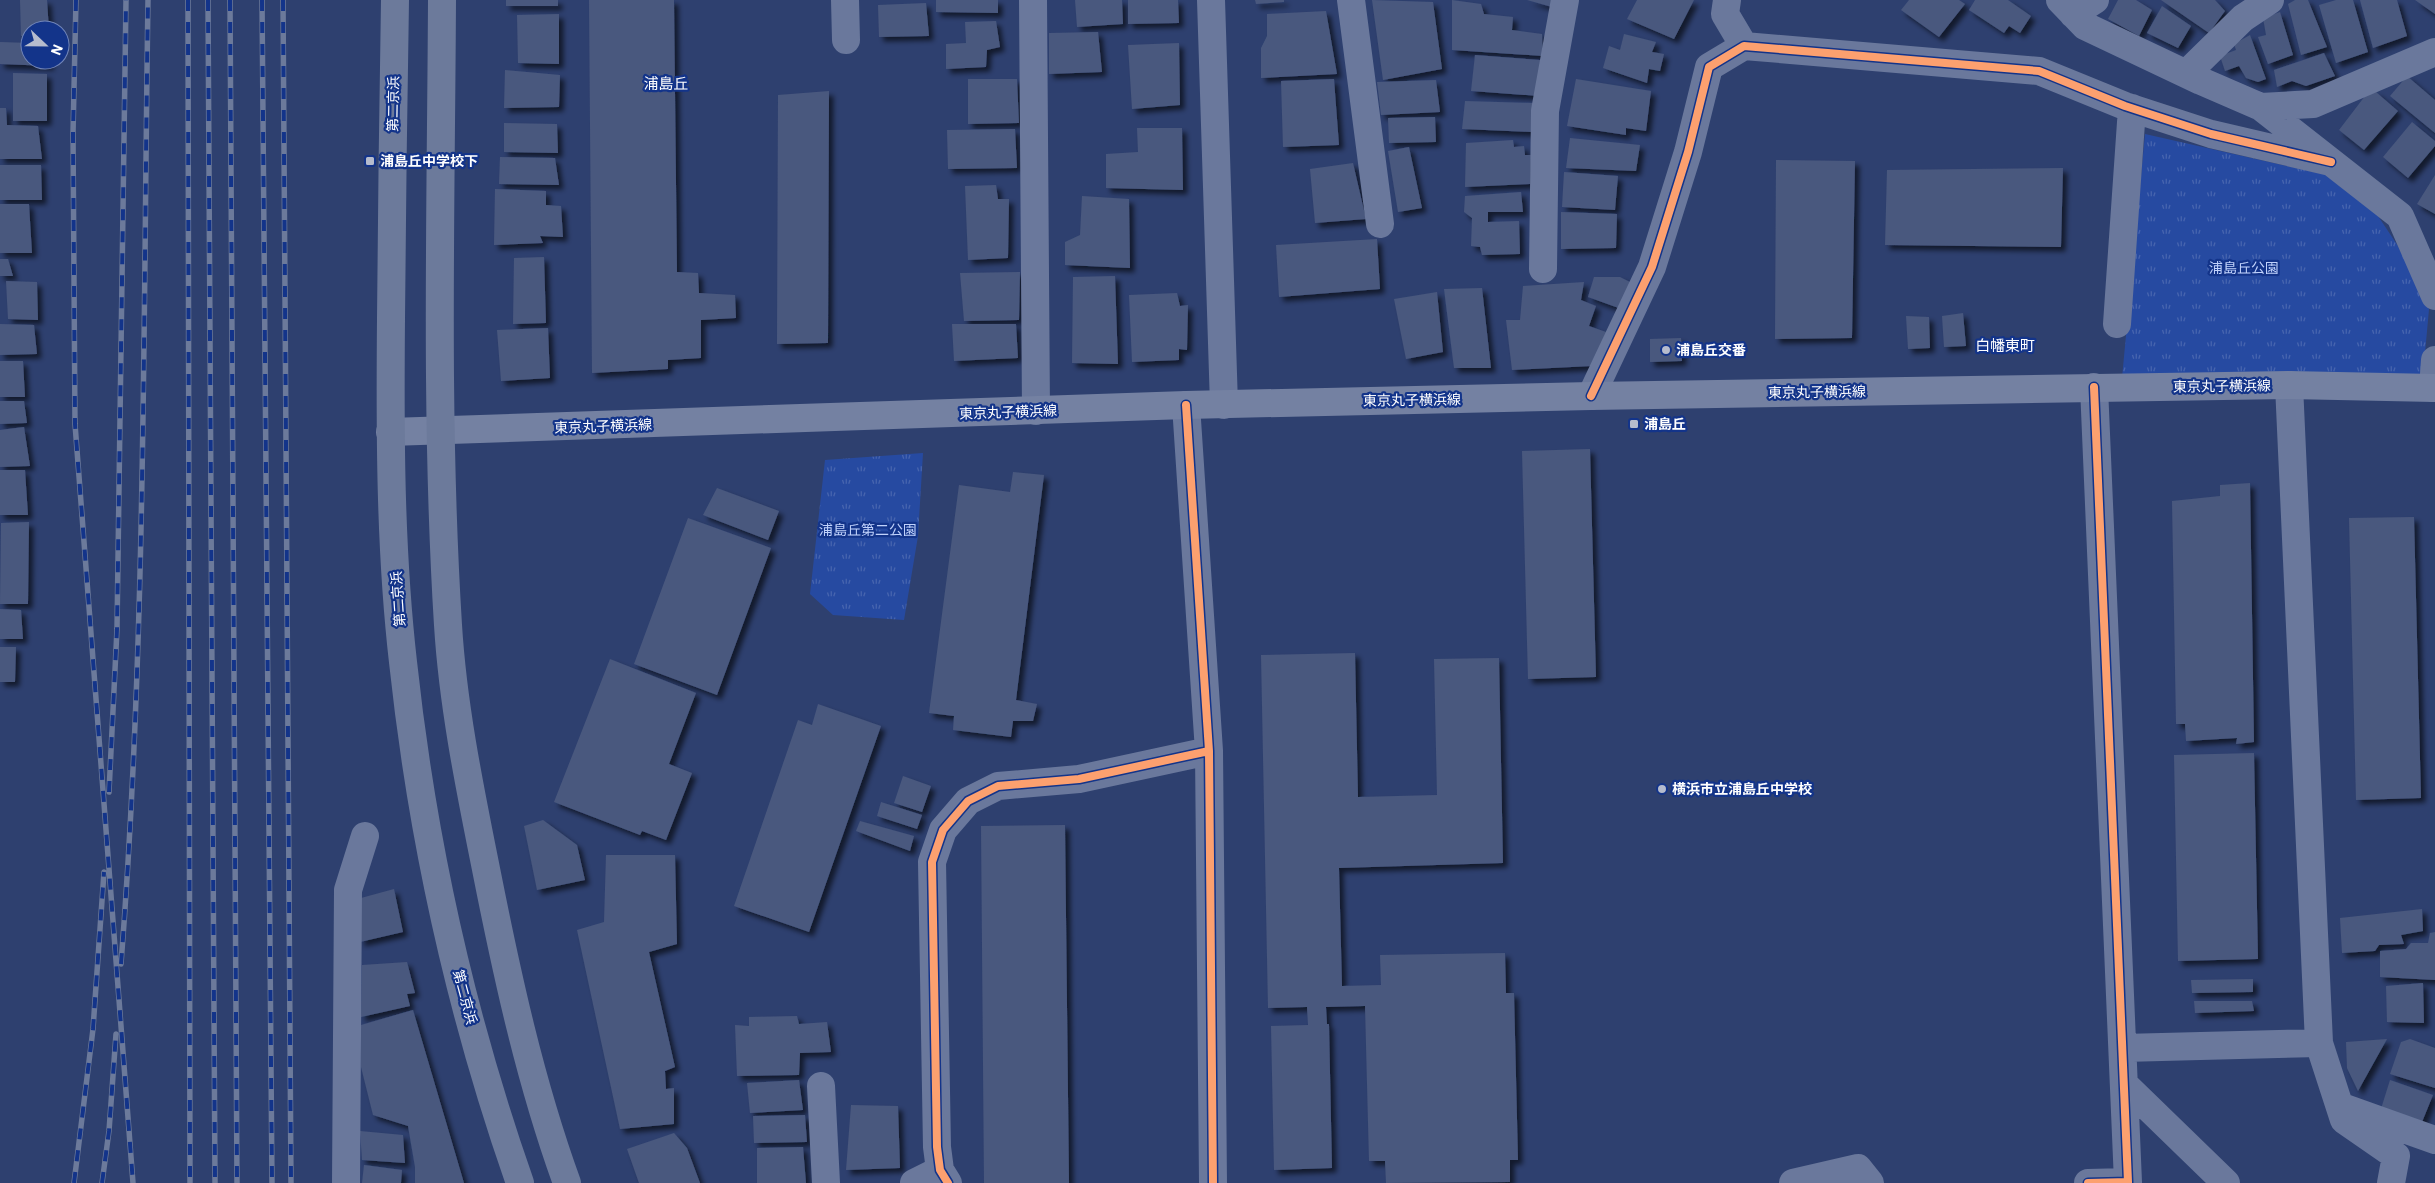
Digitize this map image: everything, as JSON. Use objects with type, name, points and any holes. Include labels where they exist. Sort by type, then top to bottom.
[{"type":"highway","name":"第二京浜","points":[[395,0],[390,432],[391,491],[402,661],[424,818],[461,986],[507,1146],[520,1183]]},
{"type":"highway","points":[[442,0],[441,431],[448,626],[458,724],[508,979],[552,1142],[567,1183]]},
{"type":"main road","name":"東京丸子横浜線","points":[[390,432],[1186,406],[1591,396],[2289,385],[2434,388]]},
{"type":"street","points":[[845,0],[846,40]]},
{"type":"street","points":[[1033,0],[1036,411]]},
{"type":"street","points":[[1211,0],[1224,405]]},
{"type":"street","points":[[1351,0],[1380,224]]},
{"type":"street","points":[[1543,269],[1545,112],[1565,0]]},
{"type":"street","points":[[1727,0],[1725,14],[1744,46]]},
{"type":"street","points":[[2186,74],[2243,18],[2270,0]]},
{"type":"street","points":[[2076,5],[2085,26],[2186,74],[2261,106],[2400,216],[2435,296]]},
{"type":"street","points":[[1591,396],[1652,267],[1688,152],[1709,67],[1744,46],[2039,71],[2132,108],[2211,134],[2331,162]]},
{"type":"street","points":[[2261,106],[2313,104],[2430,61]]},
{"type":"street","points":[[2123,312],[2132,108]]},
{"type":"street","points":[[2434,388],[2435,360]]},
{"type":"street","points":[[2289,385],[2319,1043],[2344,1120],[2396,1156],[2391,1183]]},
{"type":"street","points":[[2088,1183],[2128,1182],[2094,387]]},
{"type":"street","points":[[1186,406],[1209,751],[1213,1183]]},
{"type":"street","points":[[914,1183],[944,1177],[936,1137],[932,862],[943,830],[968,802],[998,786],[1079,779],[1209,751]]},
{"type":"street","points":[[346,1183],[348,890],[366,836]]},
{"type":"street","points":[[2123,1048],[2319,1043]]},
{"type":"street","points":[[2124,1084],[2226,1183]]},
{"type":"street","points":[[821,1086],[826,1183]]},
{"type":"street","points":[[2340,1107],[2435,1140]]},
{"type":"street","points":[[1793,1183],[1858,1168],[1870,1183]]},
{"type":"green space","name":"浦島丘公園","points":[[2145,134],[2327,175],[2378,216],[2398,246],[2429,309],[2423,375],[2122,378]]},
{"type":"green space","name":"浦島丘第二公園","points":[[923,453],[918,536],[904,620],[833,615],[810,594],[825,460]]},
{"type":"building","points":[[20,0],[47,0],[48,20],[21,20]]},
{"type":"building","points":[[506,0],[558,0],[558,6],[506,6]]},
{"type":"building","points":[[589,0],[674,0],[677,272],[698,273],[699,293],[735,295],[736,318],[701,320],[701,358],[668,360],[668,369],[592,373]]},
{"type":"building","points":[[936,0],[998,0],[998,13],[936,12]]},
{"type":"building","points":[[1075,0],[1122,0],[1123,24],[1077,27]]},
{"type":"building","points":[[1128,0],[1178,0],[1179,23],[1128,24]]},
{"type":"building","points":[[1255,0],[1284,0],[1284,2],[1256,4]]},
{"type":"building","points":[[1372,0],[1433,2],[1442,69],[1383,80]]},
{"type":"building","points":[[1452,0],[1481,4],[1484,14],[1513,17],[1512,30],[1542,34],[1543,56],[1452,50]]},
{"type":"building","points":[[1527,0],[1554,0],[1552,7]]},
{"type":"building","points":[[1637,0],[1694,0],[1674,39],[1627,19]]},
{"type":"building","points":[[1909,0],[1959,0],[1965,4],[1939,37],[1901,10]]},
{"type":"building","points":[[1975,0],[2008,0],[2031,16],[2020,33],[2009,26],[2004,33],[1969,10]]},
{"type":"building","points":[[2118,0],[2136,0],[2152,10],[2139,36],[2108,19]]},
{"type":"building","points":[[2161,0],[2215,0],[2225,11],[2209,33]]},
{"type":"building","points":[[2295,0],[2308,0],[2327,47],[2301,55],[2288,4]]},
{"type":"building","points":[[2336,0],[2353,0],[2368,52],[2336,63],[2319,5]]},
{"type":"building","points":[[2360,0],[2397,0],[2407,36],[2373,48]]},
{"type":"building","points":[[2415,0],[2435,0],[2435,14]]},
{"type":"building","points":[[926,3],[929,36],[879,37],[878,5]]},
{"type":"building","points":[[2162,6],[2191,26],[2178,48],[2147,33]]},
{"type":"building","points":[[1326,11],[1337,74],[1261,78],[1261,48],[1267,36],[1267,14]]},
{"type":"building","points":[[2280,12],[2293,55],[2268,64],[2258,37],[2266,35],[2263,18]]},
{"type":"building","points":[[559,14],[559,64],[518,63],[517,15]]},
{"type":"building","points":[[996,21],[1000,47],[987,50],[986,67],[946,69],[946,44],[966,43],[965,22]]},
{"type":"building","points":[[1098,32],[1102,72],[1049,74],[1049,33]]},
{"type":"building","points":[[1624,34],[1656,42],[1652,52],[1664,54],[1660,71],[1649,69],[1647,83],[1603,68],[1609,46],[1620,50]]},
{"type":"building","points":[[2250,35],[2266,79],[2258,82],[2246,78],[2239,66],[2225,71],[2220,56],[2236,50],[2234,44]]},
{"type":"building","points":[[0,42],[20,43],[20,65],[0,64]]},
{"type":"building","points":[[1179,43],[1180,105],[1132,109],[1128,45]]},
{"type":"building","points":[[2324,53],[2335,76],[2306,86],[2292,81],[2277,87],[2274,70]]},
{"type":"building","points":[[1475,55],[1540,60],[1539,96],[1471,91]]},
{"type":"building","points":[[505,70],[560,75],[559,107],[504,108]]},
{"type":"building","points":[[13,73],[47,74],[47,121],[13,121]]},
{"type":"building","points":[[2407,76],[2435,100],[2435,133],[2390,96]]},
{"type":"building","points":[[968,79],[1017,79],[1019,123],[968,124]]},
{"type":"building","points":[[1334,79],[1339,145],[1283,147],[1281,81]]},
{"type":"building","points":[[1576,79],[1651,91],[1646,131],[1626,128],[1626,135],[1567,126]]},
{"type":"building","points":[[1436,80],[1440,112],[1381,115],[1377,82]]},
{"type":"building","points":[[829,91],[828,343],[777,344],[778,95]]},
{"type":"building","points":[[2376,92],[2398,111],[2364,150],[2339,130],[2365,96]]},
{"type":"building","points":[[1465,101],[1533,103],[1532,132],[1462,129]]},
{"type":"building","points":[[0,108],[6,108],[7,125],[38,126],[42,159],[0,159]]},
{"type":"building","points":[[1435,117],[1436,142],[1389,143],[1388,118]]},
{"type":"building","points":[[2412,122],[2435,141],[2435,146],[2408,178],[2383,157]]},
{"type":"building","points":[[504,123],[557,124],[558,153],[504,152]]},
{"type":"building","points":[[1137,128],[1182,128],[1183,190],[1106,188],[1106,154],[1138,152]]},
{"type":"building","points":[[1015,129],[1017,168],[948,169],[947,130]]},
{"type":"building","points":[[1570,138],[1640,145],[1636,171],[1566,168]]},
{"type":"building","points":[[1513,140],[1514,147],[1524,146],[1525,155],[1531,155],[1530,184],[1465,187],[1466,143]]},
{"type":"building","points":[[1409,147],[1422,208],[1398,212],[1388,151]]},
{"type":"building","points":[[500,157],[555,158],[559,185],[499,184]]},
{"type":"building","points":[[1776,160],[1855,161],[1852,338],[1775,339]]},
{"type":"building","points":[[1353,163],[1366,219],[1315,223],[1310,169]]},
{"type":"building","points":[[0,165],[41,165],[42,200],[0,200]]},
{"type":"building","points":[[2063,168],[2061,247],[1885,245],[1887,170]]},
{"type":"building","points":[[1564,172],[1618,176],[1615,210],[1562,207]]},
{"type":"building","points":[[2435,175],[2435,214],[2417,204]]},
{"type":"building","points":[[996,185],[998,199],[1009,199],[1008,258],[968,260],[965,186]]},
{"type":"building","points":[[495,189],[546,191],[546,205],[561,206],[563,237],[540,236],[543,243],[494,245]]},
{"type":"building","points":[[1521,192],[1523,212],[1488,212],[1488,222],[1519,221],[1520,254],[1482,255],[1480,247],[1471,246],[1472,218],[1464,212],[1465,196]]},
{"type":"building","points":[[1082,196],[1129,199],[1130,268],[1065,265],[1065,242],[1080,235]]},
{"type":"building","points":[[0,204],[29,204],[32,253],[0,253]]},
{"type":"building","points":[[1561,212],[1617,214],[1616,248],[1561,249]]},
{"type":"building","points":[[1377,239],[1380,289],[1279,297],[1276,245]]},
{"type":"building","points":[[544,257],[546,323],[513,324],[514,258]]},
{"type":"building","points":[[0,259],[8,259],[13,276],[0,276]]},
{"type":"building","points":[[1020,272],[1019,320],[964,321],[960,273]]},
{"type":"building","points":[[1115,276],[1118,364],[1072,363],[1073,277]]},
{"type":"building","points":[[1594,277],[1620,277],[1634,284],[1624,310],[1588,297]]},
{"type":"building","points":[[6,281],[37,282],[38,320],[8,319]]},
{"type":"building","points":[[1584,282],[1581,300],[1596,306],[1589,326],[1606,332],[1592,366],[1512,370],[1506,320],[1520,320],[1523,286]]},
{"type":"building","points":[[1482,288],[1491,368],[1454,368],[1444,289]]},
{"type":"building","points":[[1437,292],[1443,352],[1406,359],[1394,299]]},
{"type":"building","points":[[1177,293],[1180,306],[1188,305],[1187,350],[1179,349],[1179,360],[1132,362],[1129,295]]},
{"type":"building","points":[[1963,313],[1966,346],[1944,347],[1942,316]]},
{"type":"building","points":[[1906,316],[1929,317],[1930,348],[1908,349]]},
{"type":"building","points":[[0,324],[34,325],[37,354],[0,355]]},
{"type":"building","points":[[952,324],[1016,324],[1018,358],[954,361]]},
{"type":"building","points":[[548,328],[550,378],[501,381],[497,330]]},
{"type":"building","name":"浦島丘交番","points":[[1681,338],[1682,361],[1650,362],[1650,339]]},
{"type":"building","points":[[0,361],[23,361],[25,397],[0,397]]},
{"type":"building","points":[[0,401],[24,401],[27,423],[0,424]]},
{"type":"building","points":[[24,427],[30,466],[0,467],[0,430]]},
{"type":"building","points":[[1590,449],[1596,677],[1528,679],[1522,451]]},
{"type":"building","points":[[0,470],[25,470],[28,515],[0,515]]},
{"type":"building","points":[[1013,472],[1044,475],[1016,700],[1037,704],[1033,721],[1013,721],[1011,737],[953,730],[954,716],[929,713],[959,485],[1010,492]]},
{"type":"building","points":[[2250,483],[2254,742],[2236,744],[2237,738],[2186,741],[2185,724],[2176,724],[2172,501],[2220,496],[2220,485]]},
{"type":"building","points":[[717,488],[779,511],[768,540],[703,515]]},
{"type":"building","points":[[2414,517],[2421,798],[2356,800],[2349,518]]},
{"type":"building","points":[[688,518],[771,548],[717,695],[634,664]]},
{"type":"building","points":[[29,522],[28,604],[0,604],[1,523]]},
{"type":"building","points":[[0,609],[21,610],[23,639],[0,639]]},
{"type":"building","points":[[0,647],[16,647],[15,682],[0,682]]},
{"type":"building","points":[[1355,653],[1358,797],[1437,795],[1434,659],[1499,658],[1503,863],[1339,868],[1342,986],[1381,985],[1380,955],[1505,953],[1506,993],[1514,993],[1518,1160],[1510,1160],[1510,1182],[1386,1183],[1385,1161],[1369,1161],[1365,1006],[1326,1007],[1327,1024],[1329,1024],[1332,1168],[1274,1170],[1271,1026],[1308,1025],[1307,1007],[1268,1008],[1261,655]]},
{"type":"building","points":[[610,659],[696,693],[669,764],[692,773],[666,840],[642,831],[640,835],[554,802]]},
{"type":"building","points":[[818,704],[881,726],[809,932],[734,906],[798,720],[812,725]]},
{"type":"building","points":[[2254,753],[2258,959],[2178,961],[2174,755]]},
{"type":"building","points":[[903,776],[931,786],[922,812],[894,803]]},
{"type":"building","points":[[881,802],[922,815],[917,829],[877,816]]},
{"type":"building","points":[[543,820],[577,845],[585,880],[537,890],[524,826]]},
{"type":"building","points":[[860,821],[914,836],[910,851],[856,831]]},
{"type":"building","points":[[1065,825],[1069,1183],[984,1183],[981,826]]},
{"type":"building","points":[[606,855],[675,855],[677,944],[649,952],[675,1067],[665,1071],[666,1089],[674,1088],[674,1124],[620,1129],[577,930],[604,922]]},
{"type":"building","points":[[394,889],[403,932],[360,942],[361,898]]},
{"type":"building","points":[[2422,909],[2423,931],[2401,935],[2404,944],[2379,945],[2375,951],[2342,953],[2340,918]]},
{"type":"building","points":[[2435,932],[2435,980],[2380,977],[2380,951],[2406,949],[2411,943],[2428,943],[2430,933]]},
{"type":"building","points":[[407,962],[415,993],[407,994],[410,1006],[361,1017],[362,965]]},
{"type":"building","points":[[2253,979],[2253,992],[2192,993],[2191,980]]},
{"type":"building","points":[[2423,983],[2424,1023],[2387,1022],[2386,986]]},
{"type":"building","points":[[2194,1001],[2252,1001],[2254,1011],[2195,1013]]},
{"type":"building","points":[[413,1010],[464,1183],[415,1183],[415,1167],[408,1126],[373,1115],[361,1067],[361,1025]]},
{"type":"building","points":[[797,1016],[799,1024],[827,1022],[831,1052],[800,1053],[799,1075],[737,1076],[735,1025],[749,1026],[749,1017]]},
{"type":"building","points":[[2387,1039],[2358,1091],[2347,1068],[2346,1042]]},
{"type":"building","points":[[2410,1039],[2435,1048],[2435,1088],[2390,1074],[2401,1042]]},
{"type":"building","points":[[799,1080],[803,1110],[750,1113],[747,1083]]},
{"type":"building","points":[[2390,1080],[2433,1095],[2420,1127],[2380,1112]]},
{"type":"building","points":[[851,1105],[898,1106],[900,1168],[846,1170]]},
{"type":"building","points":[[805,1115],[807,1142],[754,1143],[753,1116]]},
{"type":"building","points":[[360,1131],[403,1135],[405,1163],[362,1160]]},
{"type":"building","points":[[674,1133],[687,1148],[700,1183],[639,1183],[627,1149]]},
{"type":"building","points":[[803,1147],[806,1183],[757,1183],[757,1148]]},
{"type":"building","points":[[364,1165],[402,1170],[401,1183],[362,1183]]},
{"type":"railway","points":[[76,0],[73,133],[75,424],[133,1183]]},
{"type":"railway","points":[[109,792],[117,629],[126,0]]},
{"type":"railway","points":[[121,964],[135,724],[139,603],[148,0]]},
{"type":"railway","points":[[188,0],[190,1183]]},
{"type":"railway","points":[[208,0],[215,1183]]},
{"type":"railway","points":[[230,0],[237,1183]]},
{"type":"railway","points":[[262,0],[272,1183]]},
{"type":"railway","points":[[283,0],[291,1183]]},
{"type":"railway","points":[[74,1183],[93,1029],[104,872]]},
{"type":"railway","points":[[102,1183],[109,1131],[116,1034]]},
{"type":"cycle path","points":[[1591,396],[1652,267],[1688,152],[1709,67],[1744,46],[2039,71],[2125,106],[2211,134],[2331,162]]},
{"type":"cycle path","points":[[2088,1183],[2128,1182],[2094,387]]},
{"type":"cycle path","points":[[1186,405],[1209,751],[1213,1183]]},
{"type":"cycle path","points":[[948,1183],[940,1170],[937,1147],[932,862],[943,830],[968,801],[998,786],[1079,779],[1209,751]]},
{"type":"place","name":"浦島丘中学校下","points":[[370,161]]},
{"type":"place","name":"浦島丘交番","points":[[1666,350]]},
{"type":"place","name":"浦島丘","points":[[1634,424]]},
{"type":"place","name":"横浜市立浦島丘中学校","points":[[1662,789]]},
{"type":"district","name":"浦島丘","points":[[666,83]]},
{"type":"district","name":"白幡東町","points":[[2005,345]]}]
